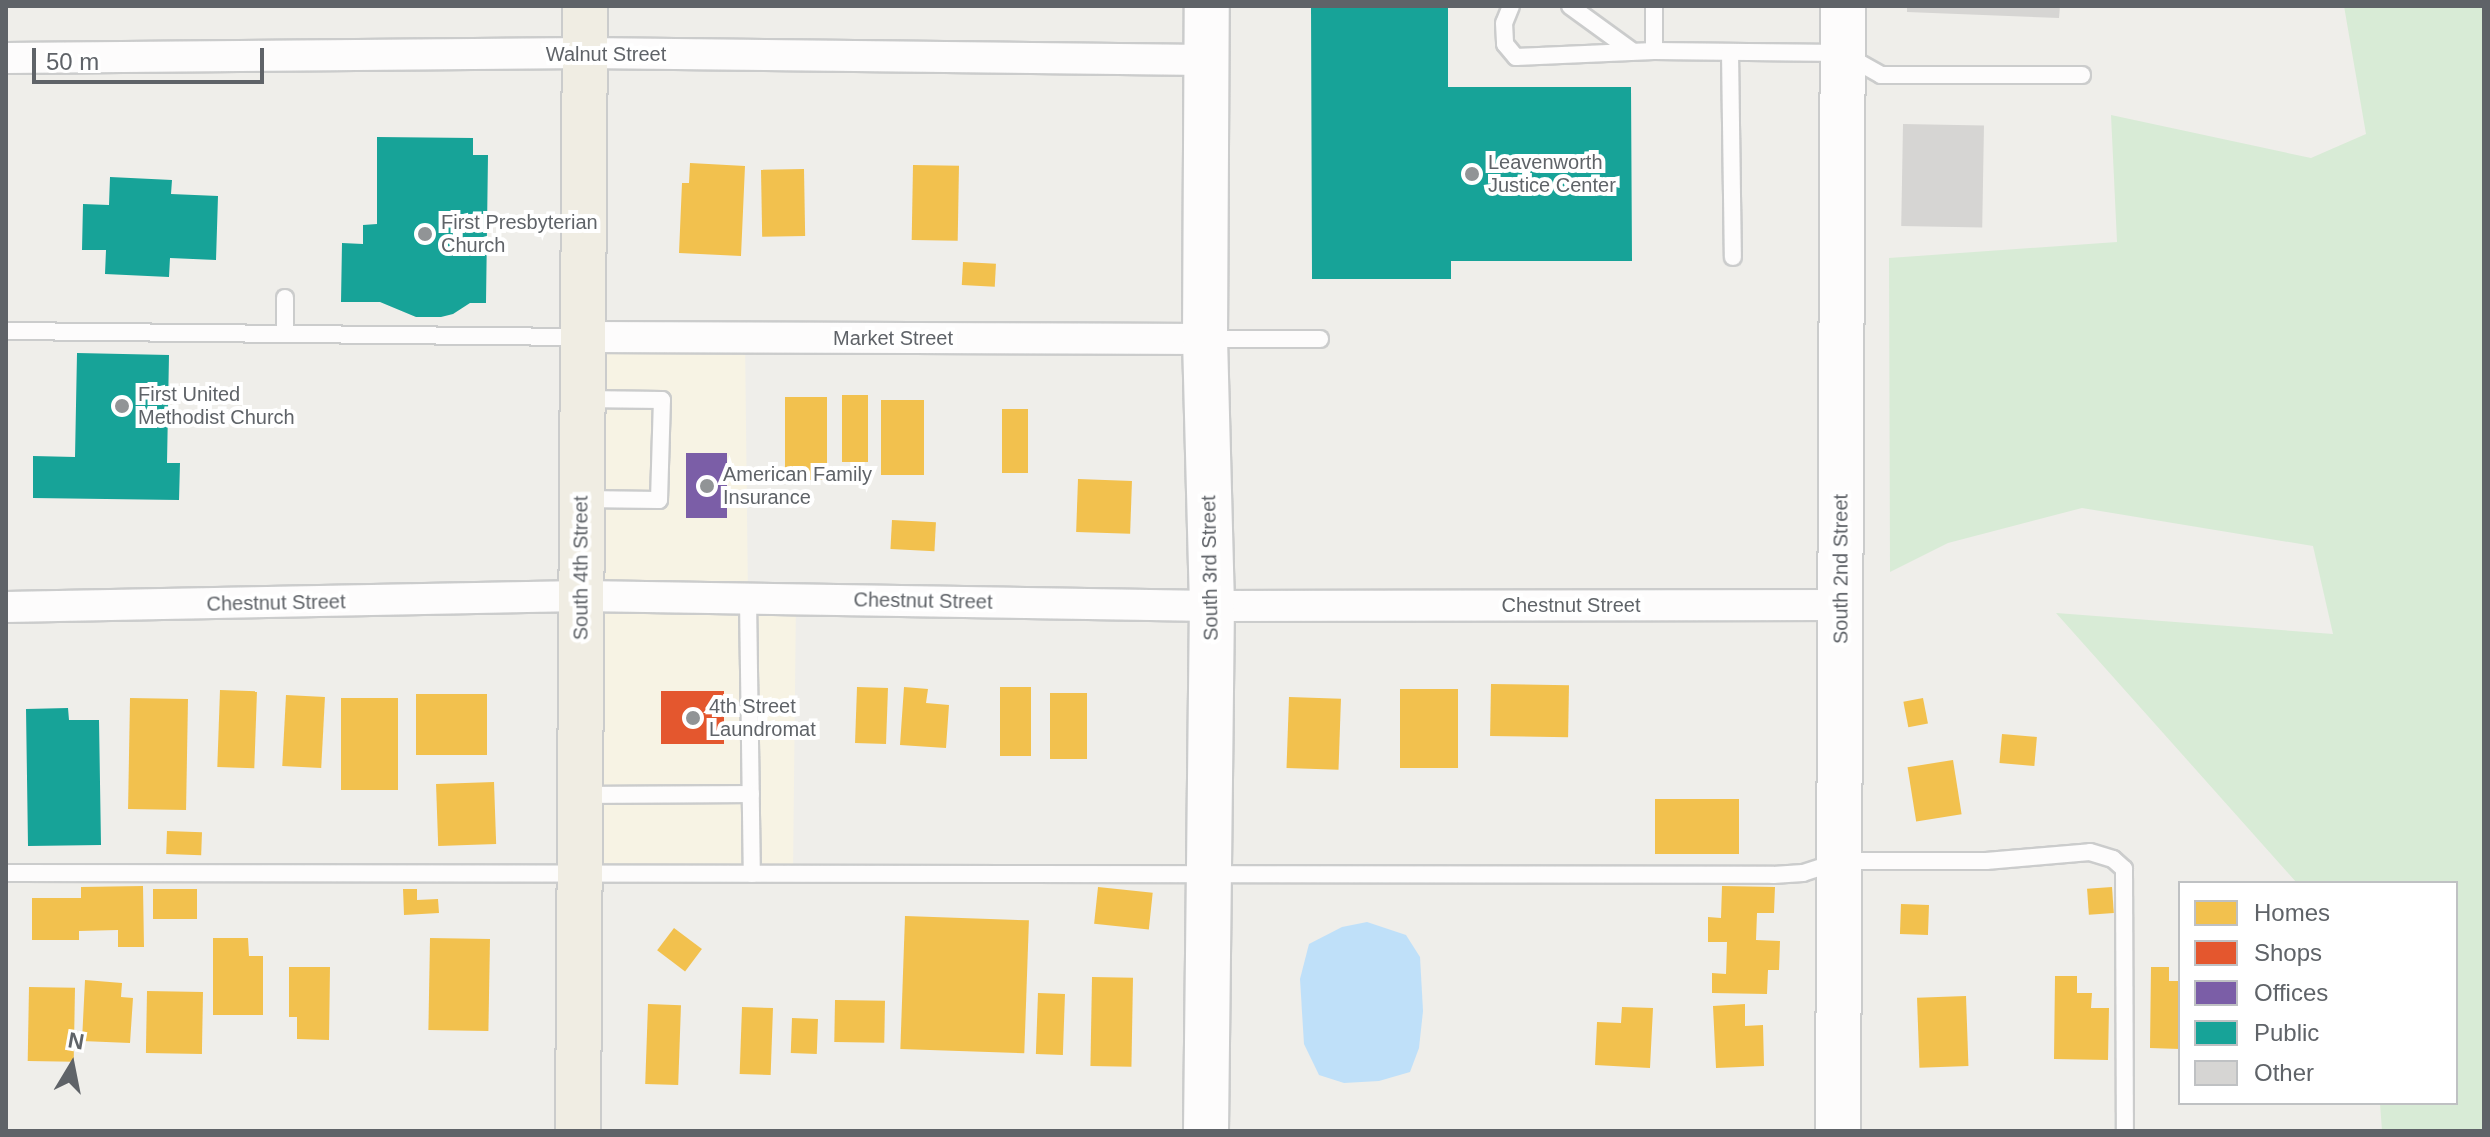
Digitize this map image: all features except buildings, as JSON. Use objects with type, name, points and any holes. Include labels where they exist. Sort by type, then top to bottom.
[{"type":"highway","name":"South 4th Street","points":[[578,1131],[585,6]]},
{"type":"street","name":"South 3rd Street","points":[[1206,1131],[1212,606],[1205,339],[1207,6]]},
{"type":"street","name":"South 2nd Street","points":[[1838,1131],[1843,6]]},
{"type":"street","name":"Walnut Street","points":[[6,58],[585,53],[1206,60]]},
{"type":"street","name":"Market Street","points":[[581,337],[1205,339]]},
{"type":"street","name":"Chestnut Street","points":[[6,607],[582,596],[1212,606],[1841,605]]},
{"type":"lane","points":[[1511,6],[1504,23],[1505,44],[1516,57],[1632,51],[1842,53],[1881,75],[2082,75]]},
{"type":"lane","points":[[1570,6],[1632,51]]},
{"type":"lane","points":[[1654,6],[1654,51]]},
{"type":"lane","points":[[1730,52],[1733,257]]},
{"type":"lane","points":[[285,298],[285,334]]},
{"type":"lane","points":[[6,331],[581,337]]},
{"type":"lane","points":[[1205,339],[1320,339]]},
{"type":"lane","points":[[581,399],[662,400],[659,500],[582,499]]},
{"type":"lane","points":[[748,599],[752,874]]},
{"type":"lane","points":[[581,795],[751,794]]},
{"type":"lane","points":[[6,873],[1209,875],[1448,872],[1773,875],[1803,873],[1839,861],[1972,861],[2090,852],[2113,859],[2124,869],[2126,913],[2121,963],[2125,1131]]},
{"type":"shaded area","points":[[581,337],[745,338],[748,598],[796,599],[793,874],[580,873]]},
{"type":"green space","points":[[2344,6],[2484,6],[2484,1131],[2382,1131],[2380,1105],[2458,1105],[2458,881],[2295,881],[2056,613],[2333,634],[2313,546],[2082,508],[1948,543],[1890,572],[1889,258],[2117,242],[2111,115],[2311,158],[2366,134]]},
{"type":"water","points":[[1367,922],[1406,935],[1420,957],[1423,1011],[1419,1048],[1410,1072],[1379,1081],[1344,1083],[1319,1075],[1304,1044],[1300,979],[1309,944],[1342,927]]},
{"type":"place","name":"Leavenworth Justice Center","points":[[1472,174]]},
{"type":"place","name":"First Presbyterian Church","points":[[425,234]]},
{"type":"place","name":"First United Methodist Church","points":[[122,406]]},
{"type":"place","name":"American Family Insurance","points":[[707,486]]},
{"type":"place","name":"4th Street Laundromat","points":[[693,718]]}]
